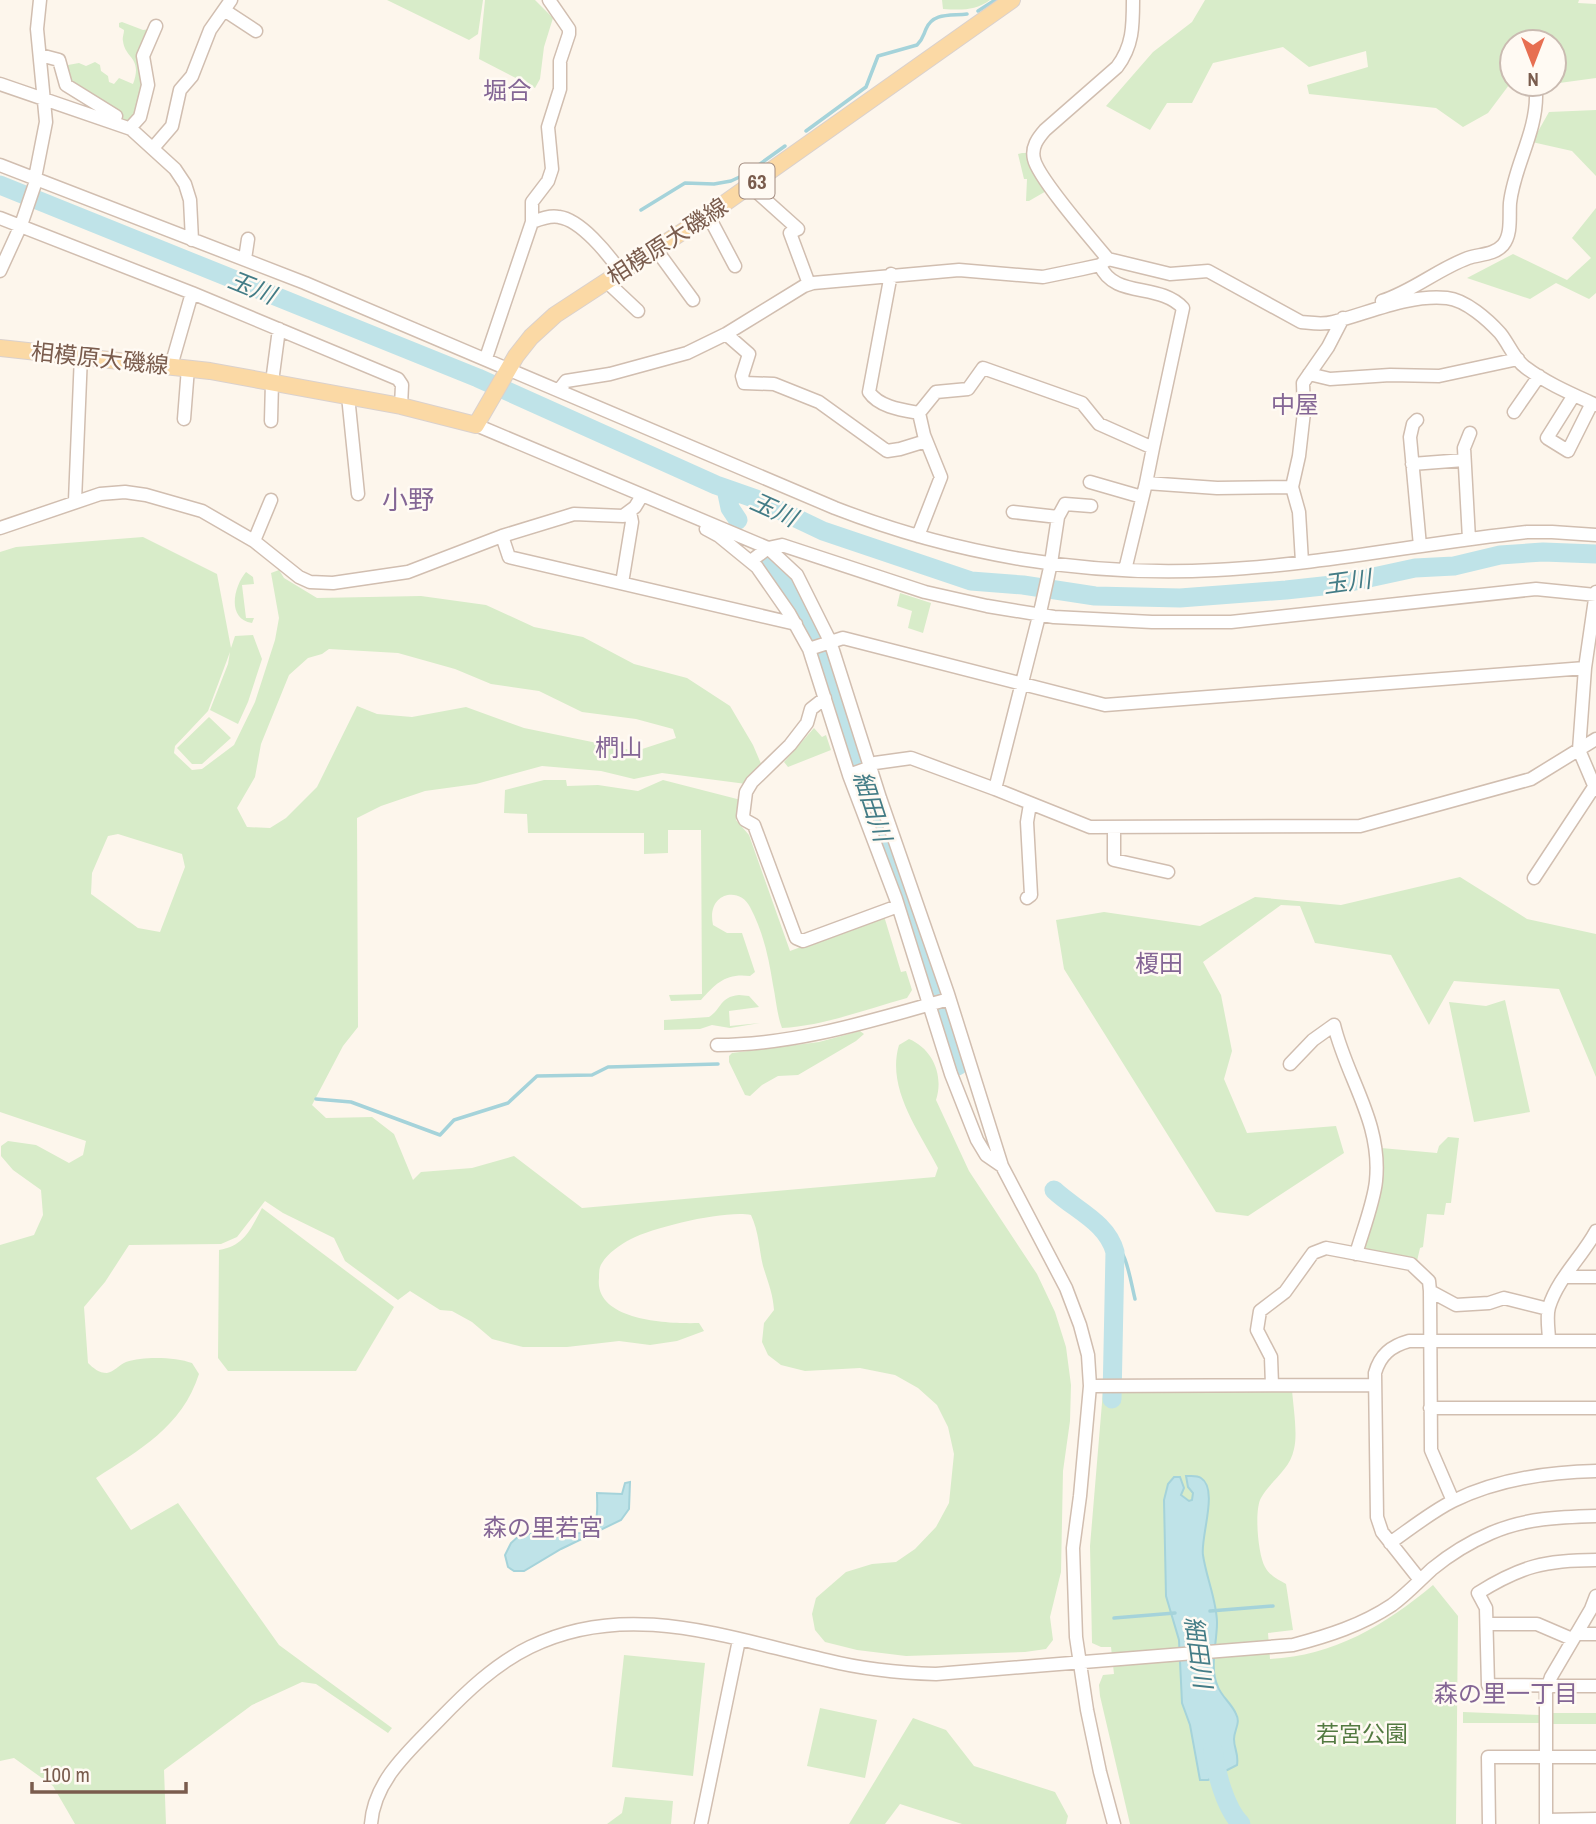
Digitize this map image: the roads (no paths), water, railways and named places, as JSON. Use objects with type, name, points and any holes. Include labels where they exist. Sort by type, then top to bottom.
[{"type":"main road","name":"相模原大磯線","points":[[507,371],[531,337],[555,315],[708,215],[1012,0]]},
{"type":"main road","name":"相模原大磯線","points":[[0,348],[188,368],[479,420]]},
{"type":"main road","name":"63","points":[[479,420],[507,371]]},
{"type":"street","points":[[0,271],[21,224],[36,179],[47,122],[37,29],[40,0]]},
{"type":"street","points":[[486,358],[532,222],[532,202],[548,181],[552,169],[548,127],[560,89],[559,61],[569,29],[549,0]]},
{"type":"street","points":[[1125,570],[1183,308],[1175,299],[1115,284],[1104,275],[1104,262],[1037,167],[1033,154],[1037,141],[1045,130],[1117,67],[1124,57],[1130,46],[1133,30],[1133,0]]},
{"type":"street","points":[[153,148],[172,126],[180,90],[192,76],[210,30],[228,5],[256,31]]},
{"type":"street","points":[[0,84],[125,126],[140,117],[148,80],[143,56],[156,26]]},
{"type":"street","points":[[40,55],[59,60],[66,85],[119,118],[175,169],[185,184],[190,200],[192,240]]},
{"type":"street","points":[[1302,562],[1299,512],[1292,487],[1304,412],[1303,383],[1328,347],[1342,319],[1365,306],[1406,291],[1465,259],[1495,250],[1504,243],[1508,232],[1511,196],[1536,111],[1536,98]]},
{"type":"street","points":[[0,165],[245,259],[486,358],[507,371],[559,390],[835,508],[918,537],[1050,567],[1213,570],[1302,562],[1469,538],[1552,531],[1596,535]]},
{"type":"street","points":[[750,186],[798,229],[790,233],[810,284]]},
{"type":"street","points":[[708,215],[735,265]]},
{"type":"street","points":[[532,222],[561,216],[602,245],[620,271]]},
{"type":"street","points":[[0,218],[192,293],[398,379],[402,384],[401,406]]},
{"type":"street","points":[[245,259],[248,239]]},
{"type":"street","points":[[655,248],[693,300]]},
{"type":"street","points":[[559,390],[566,382],[610,374],[687,353],[726,334],[810,284],[891,274],[959,270],[1032,278],[1104,262],[1170,274],[1208,271],[1301,322],[1315,324],[1332,323],[1396,304],[1448,298],[1463,303],[1500,333],[1523,366],[1594,404],[1568,451],[1546,439],[1574,395]]},
{"type":"street","points":[[891,274],[869,392],[873,398],[898,410],[919,413]]},
{"type":"street","points":[[607,281],[638,311]]},
{"type":"street","points":[[171,366],[192,293]]},
{"type":"street","points":[[271,421],[272,382],[279,329]]},
{"type":"street","points":[[726,334],[749,354],[742,376],[744,383],[774,384],[819,402],[887,451],[926,441]]},
{"type":"street","points":[[75,501],[80,355]]},
{"type":"street","points":[[1309,374],[1330,379],[1390,375],[1439,376],[1518,359]]},
{"type":"street","points":[[184,419],[188,368]]},
{"type":"street","points":[[919,413],[936,392],[968,389],[983,368],[1082,403],[1099,425],[1153,448]]},
{"type":"street","points":[[1514,412],[1539,376]]},
{"type":"street","points":[[348,396],[358,494]]},
{"type":"street","points":[[918,537],[941,477],[926,441],[919,413]]},
{"type":"street","points":[[479,420],[641,496],[689,517],[695,517],[797,575],[939,1002],[1002,1166],[1066,1288],[1088,1355],[1090,1386],[1073,1548],[1078,1662],[1100,1772],[1114,1824]]},
{"type":"street","points":[[1417,420],[1413,424],[1410,437],[1420,545]]},
{"type":"street","points":[[1469,538],[1464,448],[1470,433]]},
{"type":"street","points":[[1412,464],[1464,460]]},
{"type":"street","points":[[1096,480],[1142,497]]},
{"type":"street","points":[[1146,483],[1217,488],[1292,487]]},
{"type":"street","points":[[0,528],[75,501],[100,494],[125,492],[169,500],[202,511],[254,541],[299,577],[322,583],[408,572],[502,536],[574,514],[613,517],[629,512],[641,496]]},
{"type":"street","points":[[254,541],[271,500]]},
{"type":"street","points":[[995,789],[1040,612],[1058,517],[1065,504],[1091,506]]},
{"type":"street","points":[[622,583],[632,522],[629,512]]},
{"type":"street","points":[[1013,512],[1058,517]]},
{"type":"street","points":[[689,517],[719,536],[760,555],[796,624],[819,645],[825,698],[860,771],[939,1002],[951,1074],[977,1140],[986,1155],[1002,1166]]},
{"type":"street","points":[[502,536],[509,557],[796,624]]},
{"type":"street","points":[[760,555],[782,545],[925,592],[987,607],[1152,622],[1231,622],[1536,589],[1596,594],[1585,668],[1579,750],[1595,789],[1534,878]]},
{"type":"street","points":[[819,645],[843,638],[1105,705],[1585,668]]},
{"type":"street","points":[[825,698],[811,709],[807,723],[789,745],[752,782],[746,792],[743,816],[754,825],[796,938],[803,941],[904,898]]},
{"type":"street","points":[[860,771],[875,763],[911,758],[1090,827],[1360,826],[1524,781],[1596,739]]},
{"type":"street","points":[[1027,898],[1031,895],[1027,822],[1030,804]]},
{"type":"street","points":[[1114,828],[1114,860],[1168,873]]},
{"type":"street","points":[[717,1045],[776,1041],[869,1021],[939,1002]]},
{"type":"street","points":[[1290,1064],[1313,1040],[1334,1025],[1367,1111],[1377,1149],[1376,1186],[1356,1254]]},
{"type":"street","points":[[1549,1341],[1548,1309],[1566,1272],[1591,1248],[1596,1231]]},
{"type":"street","points":[[1272,1385],[1271,1357],[1257,1330],[1260,1311],[1285,1292],[1313,1253],[1326,1248],[1411,1264],[1429,1281],[1431,1450],[1453,1501]]},
{"type":"street","points":[[1564,1277],[1596,1277]]},
{"type":"street","points":[[1430,1291],[1456,1305],[1489,1303],[1504,1298],[1548,1309]]},
{"type":"street","points":[[1420,1580],[1382,1532],[1375,1507],[1377,1366],[1389,1350],[1409,1341],[1596,1341]]},
{"type":"street","points":[[1090,1386],[1375,1385]]},
{"type":"street","points":[[1430,1408],[1596,1408]]},
{"type":"street","points":[[1390,1543],[1453,1501],[1518,1478],[1544,1473],[1596,1471]]},
{"type":"street","points":[[370,1824],[378,1794],[393,1768],[472,1687],[529,1647],[577,1631],[637,1623],[673,1625],[829,1661],[904,1673],[957,1673],[1274,1646],[1309,1641],[1351,1627],[1395,1602],[1462,1548],[1504,1528],[1545,1518],[1596,1516]]},
{"type":"street","points":[[1596,1560],[1566,1560],[1533,1565],[1504,1576],[1478,1593],[1486,1608],[1488,1685],[1596,1686]]},
{"type":"street","points":[[1596,1597],[1550,1677],[1546,1692],[1545,1757],[1546,1822],[1596,1819]]},
{"type":"street","points":[[1487,1624],[1536,1624],[1574,1637],[1596,1634]]},
{"type":"street","points":[[701,1824],[740,1640]]},
{"type":"street","points":[[1489,1824],[1488,1757],[1596,1757]]},
{"type":"water","points":[[1186,1476],[1201,1478],[1208,1492],[1203,1555],[1217,1615],[1215,1680],[1238,1720],[1234,1739],[1237,1765],[1208,1780],[1200,1780],[1190,1725],[1182,1703],[1179,1640],[1166,1596],[1164,1500],[1168,1484],[1174,1477],[1180,1477],[1184,1488],[1181,1495],[1189,1501],[1192,1500],[1193,1493],[1188,1487]]},
{"type":"water","points":[[630,1482],[629,1509],[621,1520],[561,1549],[524,1571],[514,1571],[508,1567],[505,1555],[511,1543],[521,1534],[581,1533],[595,1522],[597,1493],[622,1494],[625,1483]]},
{"type":"waterway","points":[[978,11],[995,0]]},
{"type":"waterway","points":[[806,131],[866,87],[878,56],[917,45],[929,24],[938,17],[967,14]]},
{"type":"waterway","points":[[641,210],[685,183],[714,184],[731,181],[746,174],[785,146]]},
{"type":"waterway","name":"玉川","points":[[0,185],[478,378],[823,531],[971,581],[1023,585],[1095,596],[1180,598],[1341,584],[1415,568],[1454,566],[1500,555],[1543,552],[1596,554]]},
{"type":"waterway","name":"細田川","points":[[726,489],[730,508],[738,520]]},
{"type":"waterway","name":"細田川","points":[[764,557],[793,595],[822,651],[936,992],[958,1066]]},
{"type":"waterway","points":[[316,1099],[351,1102],[440,1135],[454,1120],[508,1103],[537,1076],[592,1075],[608,1067],[718,1064]]},
{"type":"waterway","name":"細田川","points":[[1054,1190],[1098,1224],[1115,1252],[1112,1399]]},
{"type":"waterway","points":[[1110,1237],[1124,1257],[1135,1299]]},
{"type":"waterway","points":[[1210,1611],[1273,1606]]},
{"type":"waterway","points":[[1114,1618],[1175,1613]]},
{"type":"waterway","name":"細田川","points":[[1213,1750],[1226,1799],[1241,1824]]},
{"type":"district","name":"堀合","points":[[507,90]]},
{"type":"district","name":"中屋","points":[[1295,404]]},
{"type":"district","name":"小野","points":[[408,499]]},
{"type":"district","name":"椚山","points":[[619,747]]},
{"type":"district","name":"榎田","points":[[1159,963]]},
{"type":"district","name":"森の里若宮","points":[[543,1527]]},
{"type":"district","name":"森の里一丁目","points":[[1506,1693]]},
{"type":"park label","name":"若宮公園","points":[[1362,1733]]}]
